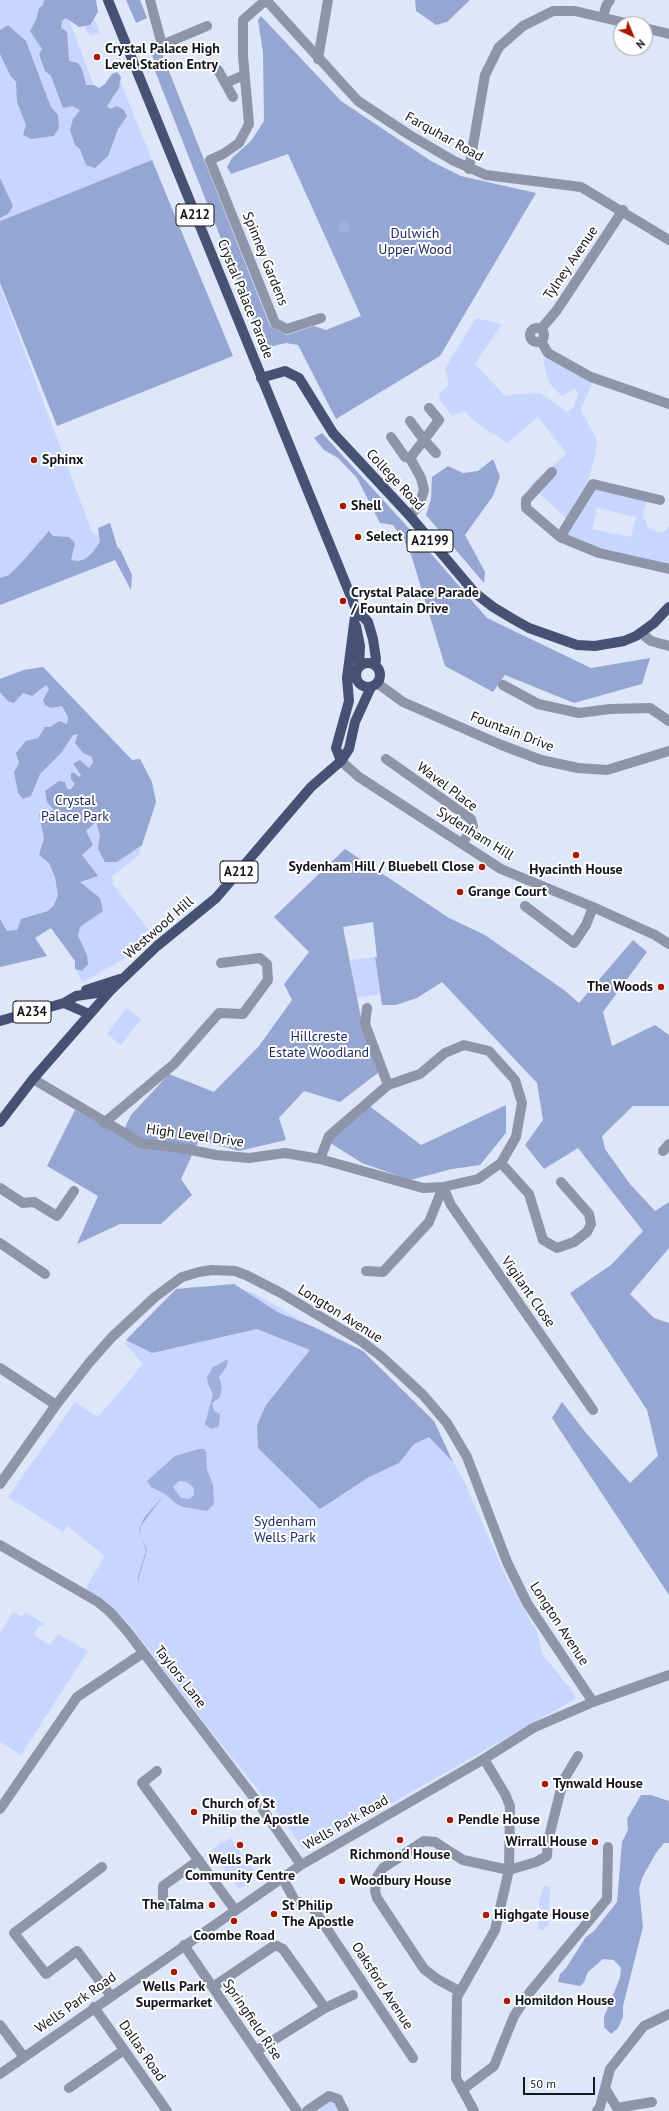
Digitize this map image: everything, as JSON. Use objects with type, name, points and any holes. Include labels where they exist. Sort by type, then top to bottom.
[{"type":"main road","name":"Crystal Palace Parade","points":[[108,0],[356,609],[368,622],[373,639],[376,659],[375,665]]},
{"type":"main road","name":"College Road","points":[[261,378],[285,371],[299,378],[333,433],[410,516],[475,593],[493,608],[525,626],[583,646],[595,646],[624,641],[641,633]]},
{"type":"main road","name":"A2199","points":[[641,633],[669,607]]},
{"type":"main road","name":"Crystal Palace Parade","points":[[348,701],[348,669],[356,609]]},
{"type":"main road","name":"A212","points":[[341,761],[336,748],[348,701],[358,682],[356,674],[359,667],[360,637],[355,622]]},
{"type":"main road","points":[[359,667],[368,663],[375,665]]},
{"type":"main road","name":"A212","points":[[374,685],[380,674],[375,665]]},
{"type":"main road","points":[[358,682],[364,686],[374,685]]},
{"type":"main road","name":"Westwood Hill","points":[[0,1122],[33,1079],[88,1014],[157,946],[216,898],[311,787],[341,761],[349,749],[355,722],[374,685]]},
{"type":"main road","name":"A234","points":[[0,1021],[64,1003],[88,990],[124,978]]},
{"type":"main road","name":"A234","points":[[76,996],[110,991]]},
{"type":"main road","name":"A234","points":[[64,1003],[88,1014]]},
{"type":"street","points":[[150,0],[162,45],[206,26]]},
{"type":"street","points":[[226,83],[244,75],[243,20],[266,0]]},
{"type":"street","name":"Farquhar Road","points":[[266,0],[318,59],[360,103],[408,134],[469,169],[486,176],[581,187],[623,210],[669,240]]},
{"type":"street","points":[[318,59],[328,0]]},
{"type":"street","points":[[603,17],[606,6],[610,0]]},
{"type":"street","points":[[469,169],[485,75],[499,48],[523,26],[553,11],[575,11],[613,20]]},
{"type":"street","points":[[653,30],[669,34]]},
{"type":"street","points":[[218,70],[233,97]]},
{"type":"street","name":"Spinney Gardens","points":[[244,75],[249,124],[239,143],[223,154],[210,160],[275,323],[287,329],[321,318]]},
{"type":"street","name":"Tylney Avenue","points":[[623,210],[557,310],[541,329],[536,328],[530,334],[533,341],[541,341],[548,352],[591,377],[669,404]]},
{"type":"street","points":[[410,458],[439,420],[429,408]]},
{"type":"street","points":[[410,421],[436,453]]},
{"type":"street","points":[[391,437],[405,457],[410,458],[421,478],[424,490],[419,506],[410,516]]},
{"type":"street","points":[[552,472],[526,500],[526,508],[560,537],[599,554],[669,569]]},
{"type":"street","points":[[560,537],[593,484],[660,500]]},
{"type":"street","points":[[641,633],[651,641],[669,646]]},
{"type":"street","name":"Fountain Drive","points":[[374,685],[409,705],[499,744],[541,760],[578,768],[607,770],[669,751]]},
{"type":"street","points":[[503,685],[538,704],[579,713],[610,709],[650,708],[669,721]]},
{"type":"street","name":"Wavel Place","points":[[386,759],[471,819],[473,826],[462,844]]},
{"type":"street","name":"Sydenham Hill","points":[[341,761],[359,777],[501,870],[593,907],[655,935],[669,944]]},
{"type":"street","points":[[525,906],[574,943],[586,925],[593,907]]},
{"type":"street","points":[[104,1123],[174,1064],[218,1013],[243,1014],[268,980],[267,964],[260,958],[221,963]]},
{"type":"street","points":[[367,1008],[365,1024],[388,1084]]},
{"type":"street","name":"High Level Drive","points":[[33,1079],[104,1123],[141,1143],[182,1148],[216,1155],[249,1158],[285,1153],[320,1158],[423,1188],[443,1187],[478,1180],[501,1163],[516,1137],[522,1103],[515,1080],[489,1051],[464,1045],[445,1053],[420,1074],[388,1084],[329,1136],[320,1158]]},
{"type":"street","points":[[501,1163],[529,1194],[543,1240],[557,1248],[574,1242],[587,1232],[591,1224],[589,1214],[561,1182]]},
{"type":"street","points":[[366,1271],[383,1272],[429,1222],[443,1187]]},
{"type":"street","name":"Vigilant Close","points":[[443,1187],[451,1205],[593,1410]]},
{"type":"street","points":[[0,1188],[23,1203],[34,1202],[57,1216],[74,1191]]},
{"type":"street","points":[[0,1243],[45,1274]]},
{"type":"street","name":"Longton Avenue","points":[[0,1484],[56,1405],[112,1337],[155,1297],[182,1277],[212,1270],[235,1271],[281,1293],[361,1341],[382,1357],[423,1395],[447,1423],[467,1457],[507,1562],[527,1602],[593,1702]]},
{"type":"street","points":[[0,1368],[56,1405]]},
{"type":"street","name":"Taylors Lane","points":[[0,1545],[98,1602],[119,1621],[261,1807],[301,1865]]},
{"type":"street","points":[[0,1809],[77,1697],[143,1653]]},
{"type":"street","name":"Wells Park Road","points":[[0,2074],[94,2007],[301,1865],[484,1759],[533,1728],[593,1702],[669,1675]]},
{"type":"street","points":[[459,1991],[437,1980],[424,1969],[377,1898],[375,1891],[377,1878],[383,1868],[424,1841],[435,1842],[463,1860],[509,1870],[536,1862],[547,1856],[548,1841],[563,1781],[578,1756]]},
{"type":"street","points":[[474,2111],[456,2078],[457,1997],[459,1991],[495,1930],[509,1870],[510,1806],[505,1794],[484,1759]]},
{"type":"street","points":[[157,1771],[142,1784],[235,1910]]},
{"type":"street","points":[[462,2090],[494,2066],[514,2016],[530,1992],[607,1899],[608,1847]]},
{"type":"street","points":[[168,1906],[163,1898],[163,1886],[199,1860]]},
{"type":"street","points":[[102,1867],[14,1932],[46,1974],[77,1951],[111,1996]]},
{"type":"street","name":"Oaksford Avenue","points":[[282,1877],[295,1900],[311,1906],[318,1914],[413,2058]]},
{"type":"street","points":[[213,1987],[275,1944],[283,1949],[325,2008]]},
{"type":"street","name":"Springfield Rise","points":[[184,1945],[297,2111]]},
{"type":"street","points":[[256,2051],[325,2008],[353,1995]]},
{"type":"street","name":"Dallas Road","points":[[94,2007],[167,2111]]},
{"type":"street","points":[[597,2111],[610,2069],[642,2028],[666,2014],[669,2014]]},
{"type":"street","points":[[0,2024],[24,2057]]},
{"type":"street","points":[[69,2088],[124,2050]]},
{"type":"street","points":[[605,2088],[617,2108],[652,2102]]},
{"type":"street","points":[[307,2111],[329,2096],[338,2099],[344,2111]]},
{"type":"green space","points":[[0,0],[87,0],[100,33],[91,36],[87,32],[79,12],[68,17],[100,102],[117,73],[152,160],[0,221]]},
{"type":"green space","points":[[44,0],[96,0],[98,12],[90,25],[79,27],[66,18],[62,21],[61,28],[67,32],[69,61],[78,63],[82,69],[86,85],[94,85],[99,88],[105,84],[112,74],[117,72],[121,77],[119,88],[107,106],[110,109],[117,106],[124,110],[127,116],[118,129],[108,156],[95,168],[86,165],[80,149],[75,145],[70,130],[73,119],[80,110],[72,106],[63,108],[51,76],[45,71],[39,54],[42,49],[30,31],[36,20],[39,8],[43,5]]},
{"type":"green space","points":[[126,0],[140,0],[147,18],[136,23]]},
{"type":"green space","points":[[415,0],[470,0],[447,22],[436,25],[416,11]]},
{"type":"green space","name":"Dulwich Upper Wood","points":[[261,16],[341,101],[431,161],[461,176],[536,193],[440,356],[336,419],[298,345],[286,343],[264,348],[153,66],[156,65],[150,50],[159,46],[270,326],[287,335],[314,326],[326,330],[361,316],[288,154],[231,174],[227,167],[232,158],[251,141],[264,121],[263,53],[258,20]]},
{"type":"green space","points":[[8,25],[26,41],[51,107],[58,115],[59,128],[54,136],[31,139],[23,135],[26,125],[17,102],[16,82],[10,75],[0,54],[0,30]]},
{"type":"green space","points":[[152,160],[233,356],[57,426],[0,283],[0,221]]},
{"type":"green space","points":[[0,178],[13,206],[8,214],[0,218]]},
{"type":"green space","points":[[0,286],[92,532],[105,539],[115,560],[0,605]]},
{"type":"green space","points":[[476,318],[502,324],[475,364],[505,396],[540,393],[568,412],[574,407],[578,393],[575,388],[562,396],[552,387],[546,374],[544,361],[548,353],[593,382],[581,410],[597,440],[594,460],[588,482],[567,519],[530,485],[567,454],[538,417],[507,443],[474,421],[464,411],[452,416],[439,399],[441,392],[449,385],[445,368]]},
{"type":"green space","points":[[322,433],[414,534],[487,618],[591,668],[650,658],[642,684],[574,703],[505,675],[493,692],[445,666],[409,548],[393,525],[380,523],[357,478],[338,458],[324,450],[314,438]]},
{"type":"green space","points":[[493,459],[500,477],[493,496],[465,535],[485,572],[484,583],[426,515],[431,499],[432,477],[448,466],[463,473],[478,471]]},
{"type":"green space","points":[[593,484],[648,497],[642,519],[646,520],[647,526],[658,533],[665,531],[669,526],[669,569],[560,537]],"holes":[[[597,508],[636,517],[631,537],[592,529]]]},
{"type":"green space","points":[[110,523],[117,546],[121,551],[132,575],[131,590],[115,560],[0,605],[0,578],[9,575],[49,531],[53,536],[69,537],[75,543],[71,560],[78,561],[85,559],[92,553],[100,542],[98,528]]},
{"type":"green space","name":"Crystal Palace Park","points":[[43,667],[132,760],[140,759],[152,782],[156,802],[138,856],[111,877],[114,881],[112,883],[154,937],[127,957],[83,982],[75,969],[75,961],[51,928],[35,938],[47,956],[0,967],[0,679],[24,670]]},
{"type":"green space","points":[[43,667],[132,760],[140,759],[152,782],[156,802],[142,845],[117,862],[105,862],[98,849],[100,835],[96,822],[86,831],[93,845],[82,855],[98,876],[80,882],[100,898],[103,911],[80,927],[78,936],[87,955],[88,964],[82,971],[75,969],[75,961],[51,928],[35,938],[47,956],[0,967],[0,919],[7,931],[17,930],[21,919],[48,911],[54,905],[58,895],[55,877],[49,863],[39,855],[44,839],[39,814],[54,810],[47,802],[45,791],[59,781],[65,782],[67,789],[71,789],[75,784],[71,779],[71,774],[73,772],[79,777],[81,775],[74,763],[80,760],[89,768],[93,763],[92,757],[83,753],[75,743],[78,734],[73,735],[62,752],[40,774],[31,796],[23,799],[18,793],[14,772],[19,763],[16,753],[26,741],[38,738],[45,727],[50,727],[59,721],[67,724],[68,717],[62,706],[51,708],[45,705],[43,700],[49,689],[46,685],[32,696],[23,693],[14,703],[8,701],[0,692],[0,679],[24,670]]},
{"type":"green space","name":"Hillcreste Estate Woodland","points":[[345,849],[449,918],[485,935],[564,990],[579,1003],[633,940],[647,952],[603,1012],[612,1046],[655,1025],[669,1035],[669,1106],[633,1106],[602,1136],[605,1149],[630,1184],[655,1211],[669,1202],[669,1248],[630,1294],[654,1318],[669,1323],[669,1595],[552,1418],[562,1402],[586,1433],[630,1483],[658,1456],[647,1410],[570,1293],[611,1265],[643,1231],[578,1148],[544,1169],[525,1145],[543,1120],[537,1083],[442,982],[417,998],[396,1005],[382,1005],[375,957],[377,957],[373,922],[343,927],[362,1023],[379,1072],[340,1102],[304,1091],[279,1118],[286,1140],[239,1151],[199,1140],[181,1179],[192,1195],[161,1224],[120,1224],[77,1244],[98,1196],[47,1166],[75,1110],[121,1136],[131,1115],[169,1074],[214,1092],[259,1046],[292,1000],[284,984],[309,952],[274,917]]},
{"type":"green space","points":[[375,957],[380,994],[357,998],[350,960]]},
{"type":"green space","points":[[126,1008],[141,1019],[121,1045],[107,1034]]},
{"type":"green space","points":[[368,1105],[421,1145],[506,1105],[506,1133],[480,1165],[452,1169],[410,1180],[362,1163],[324,1139]]},
{"type":"green space","points":[[234,1284],[279,1313],[314,1327],[363,1351],[434,1421],[453,1462],[429,1437],[414,1444],[399,1463],[369,1477],[320,1509],[258,1448],[257,1425],[266,1405],[310,1350],[257,1329],[152,1353],[126,1340],[176,1289]]},
{"type":"green space","name":"Sydenham Wells Park","points":[[220,1286],[238,1288],[254,1293],[324,1334],[451,1458],[464,1481],[506,1577],[538,1634],[542,1654],[574,1693],[575,1699],[390,1804],[303,1849],[292,1832],[201,1719],[131,1626],[103,1600],[85,1589],[105,1556],[67,1526],[63,1532],[8,1497],[75,1402],[98,1417],[143,1364],[124,1343],[159,1306],[178,1291],[190,1287]]},
{"type":"green space","points":[[13,1612],[22,1617],[25,1612],[45,1624],[43,1627],[40,1625],[34,1635],[50,1645],[58,1634],[88,1651],[21,1755],[0,1742],[0,1633]]},
{"type":"green space","points":[[641,1795],[651,1795],[669,1801],[669,1843],[664,1843],[656,1853],[643,1876],[639,1888],[643,1927],[623,2006],[623,2017],[618,2028],[611,2034],[604,2027],[604,2017],[620,1978],[621,1968],[614,1960],[603,1959],[588,1972],[584,1982],[580,1986],[558,1982],[560,1974],[566,1968],[586,1937],[594,1931],[617,1902],[622,1842],[628,1830],[627,1819]]},
{"type":"green space","points":[[230,1838],[258,1875],[251,1880],[252,1882],[239,1889],[211,1851],[222,1841],[223,1843]]},
{"type":"green space","points":[[544,1886],[550,1887],[549,1913],[539,1913],[539,1900]]},
{"type":"green space","points":[[539,1915],[548,1916],[549,1918],[549,1926],[546,1926],[544,1930],[538,1929]]},
{"type":"green space","points":[[330,2102],[335,2104],[339,2111],[315,2111]]},
{"type":"shaded area","points":[[342,221],[346,221],[350,227],[346,233],[342,233],[338,229],[338,225]]},
{"type":"shaded area","points":[[228,1359],[227,1366],[219,1377],[222,1387],[220,1397],[212,1403],[214,1411],[220,1414],[219,1425],[218,1427],[211,1429],[205,1424],[213,1394],[208,1384],[207,1377],[213,1367]]},
{"type":"shaded area","points":[[204,1449],[206,1452],[207,1469],[213,1485],[214,1504],[207,1511],[178,1505],[165,1494],[151,1487],[147,1481],[175,1456]],"holes":[[[179,1481],[187,1482],[194,1488],[194,1495],[189,1499],[181,1498],[173,1487]]]},
{"type":"shaded area","points":[[165,1494],[141,1526],[140,1533],[139,1530],[144,1518]]},
{"type":"shaded area","points":[[141,1537],[147,1550],[139,1577],[139,1585],[138,1576],[146,1551]]},
{"type":"place","name":"Crystal Palace High Level Station Entry","points":[[97,57]]},
{"type":"place","name":"Sphinx","points":[[34,460]]},
{"type":"place","name":"Shell","points":[[343,506]]},
{"type":"place","name":"Select","points":[[358,537]]},
{"type":"place","name":"Crystal Palace Parade / Fountain Drive","points":[[343,601]]},
{"type":"place","name":"Hyacinth House","points":[[576,855]]},
{"type":"place","name":"Sydenham Hill / Bluebell Close","points":[[482,867]]},
{"type":"place","name":"Grange Court","points":[[460,892]]},
{"type":"place","name":"The Woods","points":[[661,987]]},
{"type":"place","name":"Tynwald House","points":[[545,1784]]},
{"type":"place","name":"Church of St Philip the Apostle","points":[[194,1812]]},
{"type":"place","name":"Pendle House","points":[[450,1820]]},
{"type":"place","name":"Richmond House","points":[[400,1840]]},
{"type":"place","name":"Wirrall House","points":[[595,1842]]},
{"type":"place","name":"Wells Park Community Centre","points":[[240,1845]]},
{"type":"place","name":"Woodbury House","points":[[342,1881]]},
{"type":"place","name":"The Talma","points":[[212,1905]]},
{"type":"place","name":"St Philip The Apostle","points":[[274,1914]]},
{"type":"place","name":"Highgate House","points":[[486,1915]]},
{"type":"place","name":"Coombe Road","points":[[234,1921]]},
{"type":"place","name":"Wells Park Supermarket","points":[[174,1972]]},
{"type":"place","name":"Homildon House","points":[[507,2001]]}]
